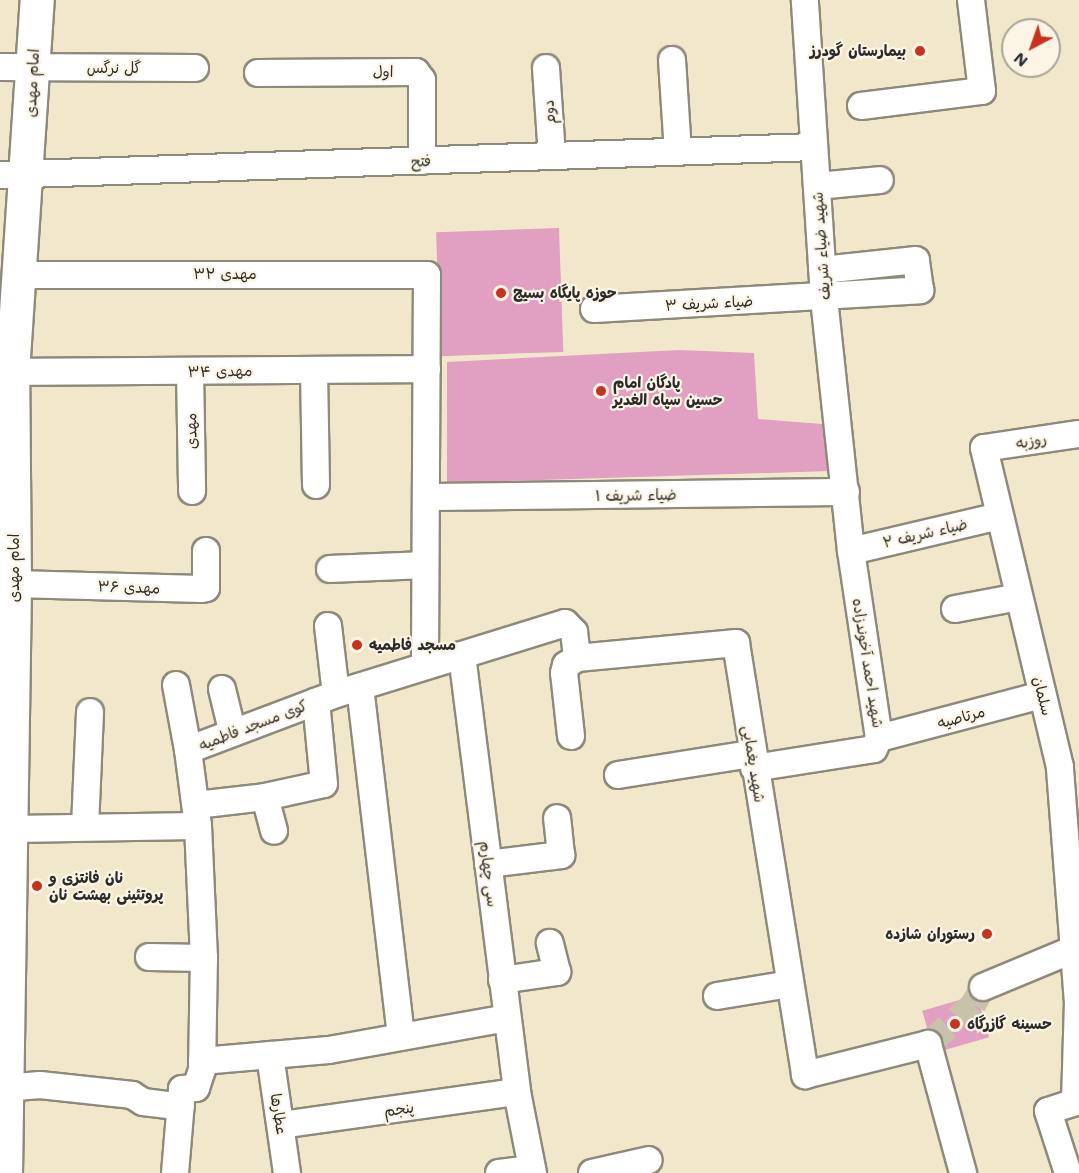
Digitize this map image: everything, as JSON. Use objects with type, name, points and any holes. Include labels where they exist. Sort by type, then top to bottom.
[{"type":"main road","name":"امام مهدی","points":[[4,1173],[14,584],[9,351],[20,275],[14,175],[33,68],[37,0]]},
{"type":"street","name":"شهید ضیاء شریف","points":[[805,0],[824,297],[846,492]]},
{"type":"street","points":[[861,106],[982,91],[971,0]]},
{"type":"street","points":[[672,60],[678,152]]},
{"type":"street","name":"گل نرگس","points":[[0,67],[195,68]]},
{"type":"street","name":"دوم","points":[[546,68],[552,156]]},
{"type":"street","name":"اول","points":[[258,73],[416,72],[422,80],[422,161]]},
{"type":"street","name":"فتح","points":[[14,175],[814,147]]},
{"type":"street","points":[[817,186],[880,180]]},
{"type":"street","name":"ضیاء شریف ۳","points":[[594,309],[920,290],[916,260],[823,270]]},
{"type":"street","name":"مهدی ۳۲","points":[[20,275],[424,273],[429,278],[427,369]]},
{"type":"street","name":"مهدی ۳۴","points":[[9,351],[190,371],[427,369]]},
{"type":"street","points":[[425,666],[427,369]]},
{"type":"street","points":[[314,370],[316,485]]},
{"type":"street","name":"مهدی","points":[[190,371],[192,490]]},
{"type":"street","name":"روزبه","points":[[984,448],[1079,434]]},
{"type":"street","name":"سلمان","points":[[984,448],[1060,767],[1077,948],[1076,1102],[1048,1111],[1068,1173]]},
{"type":"street","name":"ضیاء شریف ۱","points":[[426,497],[846,492]]},
{"type":"street","name":"شهید احمد آخوندزاده","points":[[753,761],[874,749],[879,738],[851,551],[846,492]]},
{"type":"street","name":"ضیاء شریف ۲","points":[[851,551],[999,516]]},
{"type":"street","name":"مهدی ۳۶","points":[[14,584],[202,590],[206,588],[206,551]]},
{"type":"street","points":[[330,569],[425,566]]},
{"type":"street","points":[[955,609],[1019,597]]},
{"type":"street","name":"کوی مسجد فاطمیه","points":[[202,1065],[204,958],[197,815],[188,750],[232,730],[326,697],[565,623],[572,626],[577,658]]},
{"type":"street","points":[[9,829],[85,827],[197,815],[321,785],[326,781],[328,626]]},
{"type":"street","name":"شهید یغمایی","points":[[577,658],[736,643],[805,1076],[928,1044],[963,1173]]},
{"type":"street","name":"سی چهارم","points":[[462,655],[517,1092],[533,1171]]},
{"type":"street","points":[[572,736],[564,672],[566,666],[577,658]]},
{"type":"street","points":[[176,685],[188,750]]},
{"type":"street","points":[[360,687],[401,1037]]},
{"type":"street","points":[[222,689],[232,730]]},
{"type":"street","name":"مرتاصیه","points":[[879,738],[1042,695]]},
{"type":"street","points":[[85,827],[90,712]]},
{"type":"street","points":[[618,775],[753,761]]},
{"type":"street","points":[[265,797],[274,831]]},
{"type":"street","points":[[488,864],[561,855],[557,818]]},
{"type":"street","points":[[502,980],[557,972],[550,943]]},
{"type":"street","points":[[983,987],[1077,948]]},
{"type":"street","points":[[149,957],[204,958]]},
{"type":"street","points":[[717,996],[790,984]]},
{"type":"street","points":[[175,1173],[182,1089],[196,1088],[202,1065],[270,1055],[330,1050],[507,1018]]},
{"type":"street","name":"عطارها","points":[[270,1055],[287,1173]]},
{"type":"street","points":[[5,1088],[40,1085],[132,1095],[143,1102],[181,1107]]},
{"type":"street","name":"پنجم","points":[[281,1125],[517,1092]]},
{"type":"street","points":[[592,1173],[649,1160]]},
{"type":"street","points":[[499,1173],[533,1171]]},
{"type":"building","name":"حوزه پایگاه بسیج","points":[[559,228],[563,352],[440,356],[436,232]]},
{"type":"building","name":"پادگان امام حسین سپاه الغدیر","points":[[679,350],[754,353],[758,419],[822,424],[831,471],[447,483],[447,362]]},
{"type":"building","name":"حسینه گازرگاه","points":[[977,995],[989,1037],[934,1053],[922,1011]]},
{"type":"tunnel","points":[[928,1044],[973,1005],[983,987]]},
{"type":"place","name":"بیمارستان گودرز","points":[[920,51]]},
{"type":"place","name":"حوزه پایگاه بسیج","points":[[501,293]]},
{"type":"place","name":"پادگان امام حسین سپاه الغدیر","points":[[601,391]]},
{"type":"place","name":"مسجد فاطمیه","points":[[357,645]]},
{"type":"place","name":"نان فانتزی و پروتئینی بهشت نان","points":[[37,886]]},
{"type":"place","name":"رستوران شازده","points":[[987,934]]},
{"type":"place","name":"حسینه گازرگاه","points":[[955,1024]]}]
